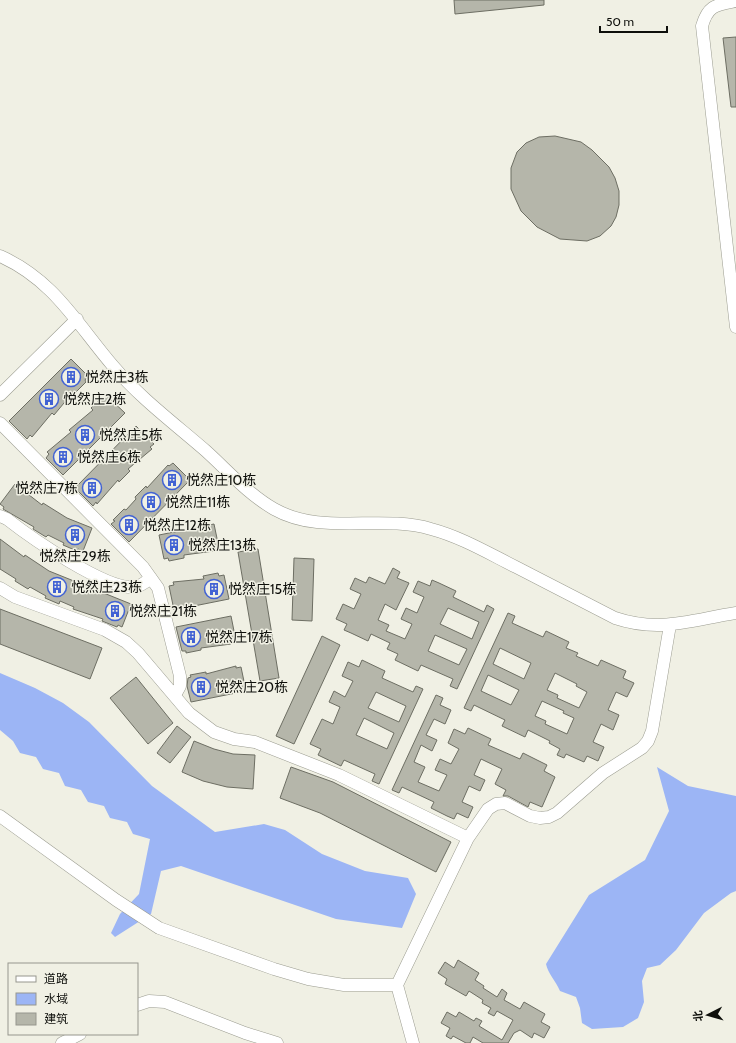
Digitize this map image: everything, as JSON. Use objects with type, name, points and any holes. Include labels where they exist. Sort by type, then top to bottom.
[{"type":"street","points":[[736,1],[718,4],[706,13],[702,26],[703,49],[736,327]]},
{"type":"street","points":[[0,256],[31,274],[64,302],[114,366],[133,386],[234,478],[275,510],[299,519],[321,523],[406,524],[430,528],[456,537],[480,548],[614,618],[634,625],[670,625],[736,613]]},
{"type":"street","points":[[0,395],[77,319]]},
{"type":"street","points":[[0,423],[143,566],[158,588],[180,676],[180,686],[175,695]]},
{"type":"street","points":[[0,516],[7,519],[55,554],[108,580],[126,587],[135,587],[151,578]]},
{"type":"street","points":[[0,588],[15,597],[119,637],[138,653],[197,720],[214,732],[234,739],[255,742],[339,775],[468,838]]},
{"type":"street","points":[[413,1043],[397,985],[468,838],[488,809],[496,804],[505,803],[530,816],[540,818],[549,817],[557,813],[604,773],[645,745],[652,731],[670,625]]},
{"type":"street","points":[[0,816],[116,900],[159,928],[274,969],[308,979],[344,984],[397,985]]},
{"type":"street","points":[[138,1006],[149,1001],[165,1002],[245,1034],[277,1043]]},
{"type":"street","points":[[62,1043],[78,1035]]},
{"type":"water","points":[[0,673],[35,688],[63,703],[89,722],[152,786],[215,832],[264,824],[285,830],[322,854],[365,871],[408,878],[416,894],[402,928],[336,919],[181,866],[161,871],[151,914],[115,937],[111,933],[120,914],[139,894],[150,839],[133,834],[127,822],[110,818],[104,806],[88,802],[81,790],[65,786],[59,773],[43,769],[36,757],[20,753],[13,741],[0,730]]},
{"type":"water","points":[[657,767],[688,786],[736,796],[736,891],[704,913],[676,950],[660,965],[647,968],[642,981],[644,1002],[638,1018],[623,1027],[592,1029],[582,1023],[580,1008],[576,997],[560,991],[548,971],[546,964],[589,895],[645,860],[669,811]]},
{"type":"building","points":[[454,0],[544,0],[544,5],[455,14]]},
{"type":"building","points":[[736,37],[736,107],[731,107],[723,38]]},
{"type":"building","points":[[555,136],[581,142],[592,150],[609,167],[615,178],[619,191],[619,205],[616,217],[611,226],[600,236],[587,241],[560,239],[537,227],[521,211],[511,189],[511,168],[517,152],[526,143],[539,137]]},
{"type":"building","points":[[71,359],[88,376],[85,380],[86,382],[75,393],[74,391],[54,415],[52,413],[32,437],[30,435],[27,439],[9,421]]},
{"type":"building","points":[[107,396],[125,413],[63,475],[46,458],[49,454],[47,452],[71,432],[69,430],[93,410],[91,408],[102,397],[104,399]]},
{"type":"building","points":[[136,426],[154,444],[150,447],[152,449],[128,469],[130,471],[119,482],[118,480],[97,504],[96,502],[93,506],[75,488]]},
{"type":"building","points":[[173,463],[190,480],[129,542],[111,524],[115,521],[113,520],[124,509],[126,510],[136,499],[135,497],[146,486],[147,488],[168,465],[169,466]]},
{"type":"building","points":[[15,484],[42,505],[43,503],[67,518],[92,528],[83,551],[78,549],[77,551],[63,545],[64,543],[48,535],[46,537],[33,529],[34,527],[3,509],[4,507],[0,504]]},
{"type":"building","points":[[214,524],[219,548],[214,549],[214,551],[184,555],[184,558],[169,561],[168,558],[164,559],[159,535]]},
{"type":"building","points":[[0,539],[24,557],[25,555],[49,571],[131,604],[122,627],[118,625],[117,627],[102,621],[103,619],[73,609],[74,607],[60,601],[59,604],[45,598],[46,596],[30,587],[28,589],[15,581],[16,579],[0,569]]},
{"type":"building","points":[[258,549],[279,678],[260,681],[238,552]]},
{"type":"building","points":[[294,558],[314,559],[312,621],[292,620]]},
{"type":"building","points":[[393,568],[400,572],[397,578],[409,583],[396,610],[385,604],[378,620],[389,625],[386,631],[405,639],[412,624],[401,619],[406,608],[417,613],[424,597],[413,592],[418,581],[430,586],[432,580],[439,583],[456,591],[453,597],[484,612],[487,605],[494,609],[457,689],[450,686],[453,679],[421,665],[418,671],[395,660],[398,654],[387,649],[390,643],[371,634],[368,641],[344,630],[347,624],[336,619],[343,604],[354,609],[361,594],[350,589],[355,578],[366,583],[369,577],[385,584]],"holes":[[[448,608],[479,622],[472,639],[440,624]],[[435,635],[467,649],[459,665],[428,651]]]},
{"type":"building","points":[[218,573],[219,576],[224,575],[229,599],[174,610],[169,586],[174,585],[173,582],[204,579],[203,576]]},
{"type":"building","points":[[0,609],[102,648],[90,679],[0,644]]},
{"type":"building","points":[[508,613],[515,616],[512,623],[543,637],[546,631],[569,642],[566,648],[578,653],[576,656],[598,666],[601,660],[626,671],[623,678],[634,683],[627,697],[616,692],[608,710],[619,715],[613,730],[601,724],[593,742],[604,747],[598,761],[587,756],[584,762],[566,754],[564,758],[557,755],[560,749],[549,743],[550,741],[528,730],[525,737],[502,726],[505,720],[474,705],[471,711],[464,708]],"holes":[[[500,648],[531,663],[524,679],[493,664]],[[555,673],[577,684],[576,686],[587,692],[579,708],[557,698],[558,695],[547,690]],[[488,675],[519,690],[511,705],[481,691]],[[542,701],[564,711],[563,713],[574,718],[567,734],[545,724],[546,721],[535,716]]]},
{"type":"building","points":[[231,616],[236,641],[231,642],[231,644],[201,648],[201,650],[186,653],[186,651],[182,651],[176,627]]},
{"type":"building","points":[[322,636],[340,645],[294,744],[276,736]]},
{"type":"building","points":[[362,660],[385,671],[382,678],[413,692],[416,686],[423,689],[379,784],[372,781],[375,774],[344,760],[341,766],[318,755],[321,749],[310,744],[322,719],[333,724],[340,707],[329,702],[334,691],[345,697],[353,681],[342,676],[348,662],[359,667]],"holes":[[[376,692],[406,706],[399,722],[368,708]],[[364,718],[394,733],[387,749],[356,735]]]},
{"type":"building","points":[[236,666],[236,668],[241,667],[246,691],[191,702],[187,686],[188,678],[191,677],[190,675],[206,672],[206,674]]},
{"type":"building","points":[[136,677],[173,723],[148,744],[110,698]]},
{"type":"building","points":[[436,695],[443,698],[440,705],[451,710],[445,724],[434,719],[426,735],[437,740],[432,751],[421,745],[414,762],[425,767],[418,782],[439,791],[447,775],[435,770],[440,759],[451,764],[459,749],[448,743],[454,729],[465,734],[468,728],[491,739],[488,745],[520,759],[523,753],[547,765],[544,771],[555,777],[542,807],[530,802],[528,807],[508,796],[503,796],[506,790],[495,784],[502,769],[481,759],[474,775],[485,780],[480,791],[469,786],[462,802],[473,807],[468,818],[457,813],[454,819],[447,816],[431,808],[434,802],[402,787],[399,793],[392,790]]},
{"type":"building","points":[[177,726],[191,737],[170,763],[157,753]]},
{"type":"building","points":[[194,741],[214,749],[233,754],[255,755],[253,789],[227,787],[203,781],[182,772]]},
{"type":"building","points":[[291,767],[333,782],[451,842],[436,872],[320,813],[280,798]]},
{"type":"building","points":[[458,960],[479,973],[475,980],[484,986],[483,988],[497,997],[502,989],[507,993],[504,1000],[520,1009],[524,1002],[545,1014],[541,1022],[550,1027],[544,1038],[534,1033],[532,1038],[520,1030],[514,1033],[508,1043],[483,1043],[473,1037],[470,1043],[466,1043],[453,1036],[451,1039],[446,1036],[450,1028],[441,1023],[447,1012],[456,1017],[459,1012],[474,1021],[476,1018],[482,1021],[479,1026],[502,1040],[513,1020],[497,1011],[494,1016],[488,1013],[491,1008],[482,1003],[483,1000],[469,991],[466,996],[445,984],[447,979],[438,973],[445,962],[454,968]]},
{"type":"place","name":"悦然庄3栋","points":[[71,377]]},
{"type":"place","name":"悦然庄2栋","points":[[49,399]]},
{"type":"place","name":"悦然庄5栋","points":[[85,435]]},
{"type":"place","name":"悦然庄6栋","points":[[63,457]]},
{"type":"place","name":"悦然庄10栋","points":[[172,480]]},
{"type":"place","name":"悦然庄7栋","points":[[92,488]]},
{"type":"place","name":"悦然庄11栋","points":[[151,502]]},
{"type":"place","name":"悦然庄12栋","points":[[129,525]]},
{"type":"place","name":"悦然庄29栋","points":[[75,535]]},
{"type":"place","name":"悦然庄13栋","points":[[174,545]]},
{"type":"place","name":"悦然庄23栋","points":[[57,587]]},
{"type":"place","name":"悦然庄15栋","points":[[214,589]]},
{"type":"place","name":"悦然庄21栋","points":[[115,611]]},
{"type":"place","name":"悦然庄17栋","points":[[191,637]]},
{"type":"place","name":"悦然庄20栋","points":[[201,687]]}]
